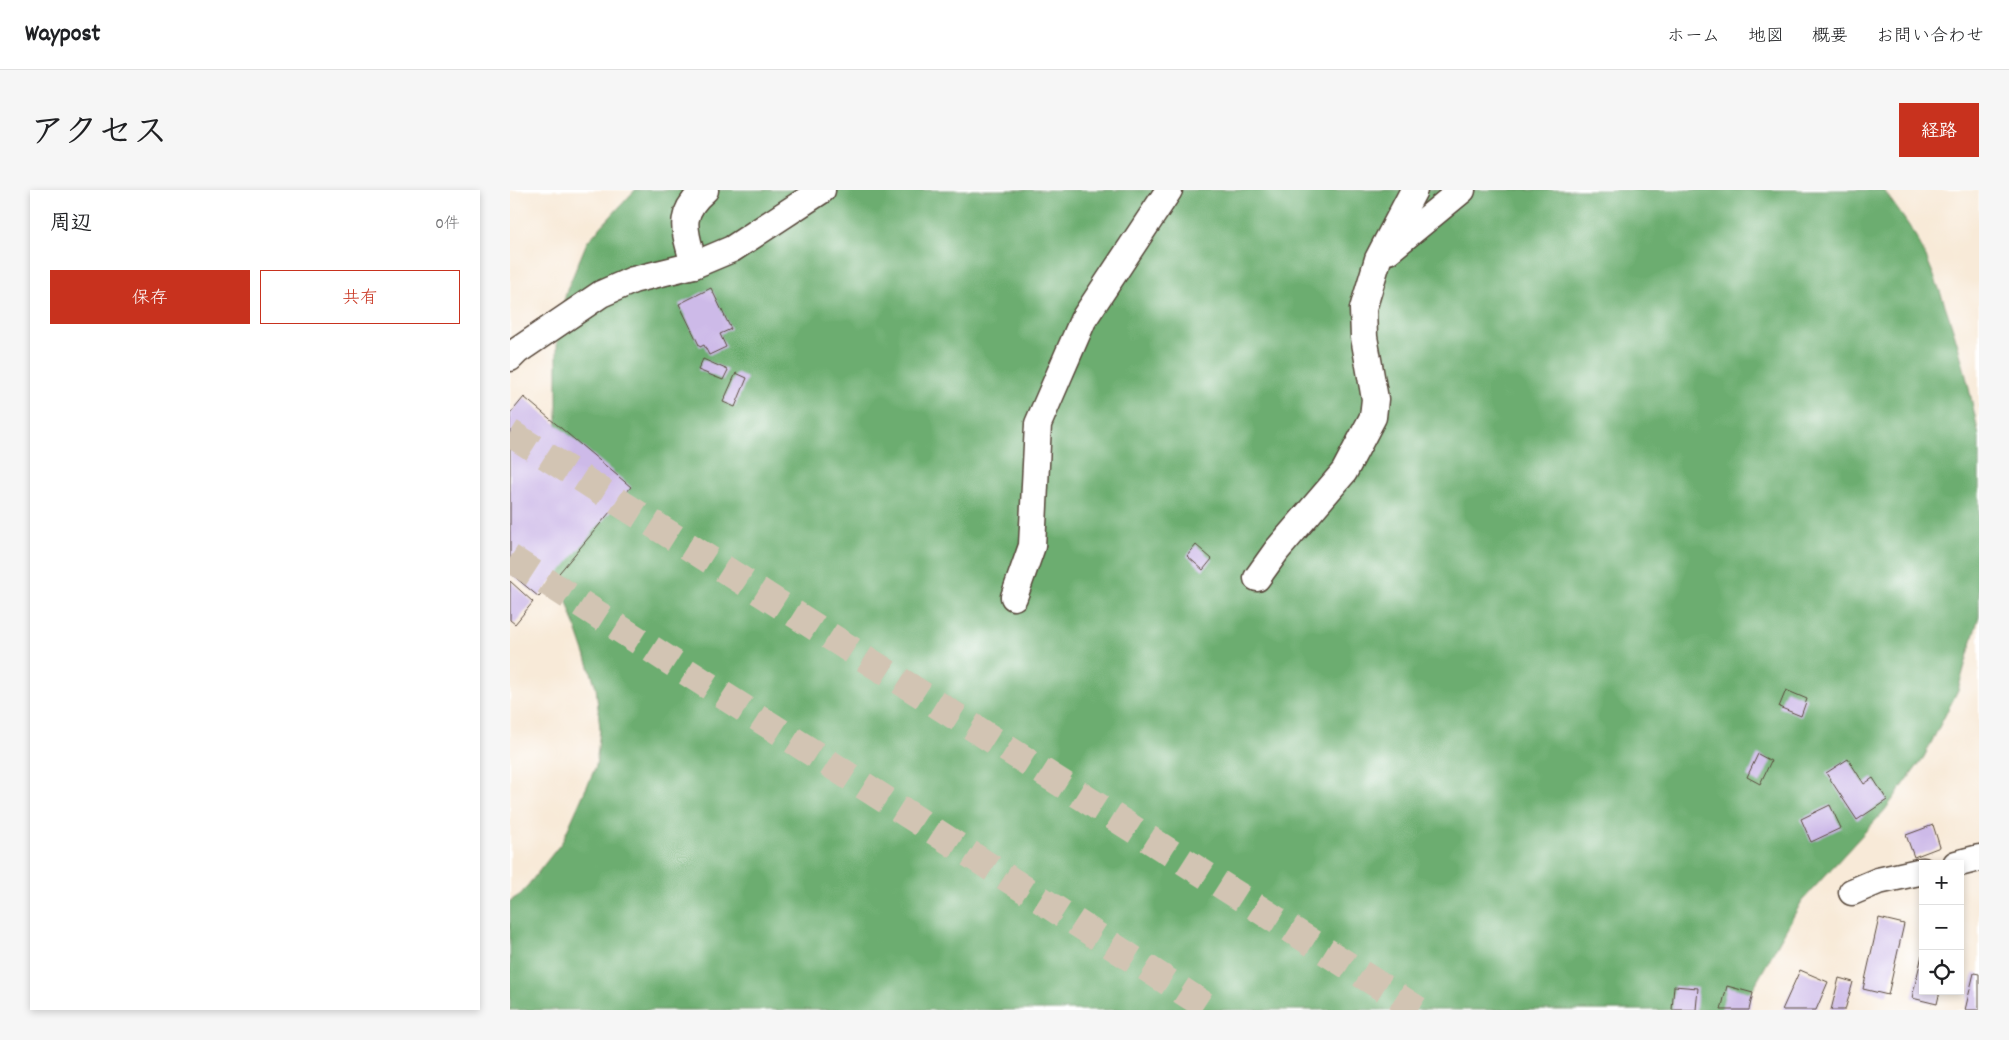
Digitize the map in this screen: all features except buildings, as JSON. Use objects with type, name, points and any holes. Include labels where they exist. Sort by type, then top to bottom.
[{"type":"street","points":[[694,265],[684,224],[692,201],[704,190]]},
{"type":"street","points":[[510,358],[517,351],[602,294],[633,280],[694,265],[732,249],[822,190]]},
{"type":"street","points":[[1014,597],[1032,546],[1038,424],[1083,320],[1169,190]]},
{"type":"street","points":[[1257,578],[1276,550],[1344,472],[1373,417],[1375,399],[1364,338],[1363,309],[1378,260],[1414,190]]},
{"type":"street","points":[[1378,260],[1462,190]]},
{"type":"street","points":[[1964,862],[1979,858]]},
{"type":"street","points":[[1852,892],[1878,881],[1919,872]]},
{"type":"green space","points":[[635,190],[1884,190],[1920,244],[1940,291],[1963,363],[1979,437],[1979,616],[1958,690],[1924,757],[1885,810],[1802,901],[1741,1010],[510,1010],[510,901],[521,894],[562,842],[596,766],[600,729],[596,687],[548,546],[551,476],[557,422],[557,326],[567,290],[587,242]]},
{"type":"tunnel","points":[[510,433],[1418,1010]]},
{"type":"tunnel","points":[[510,558],[1212,1010]]}]
